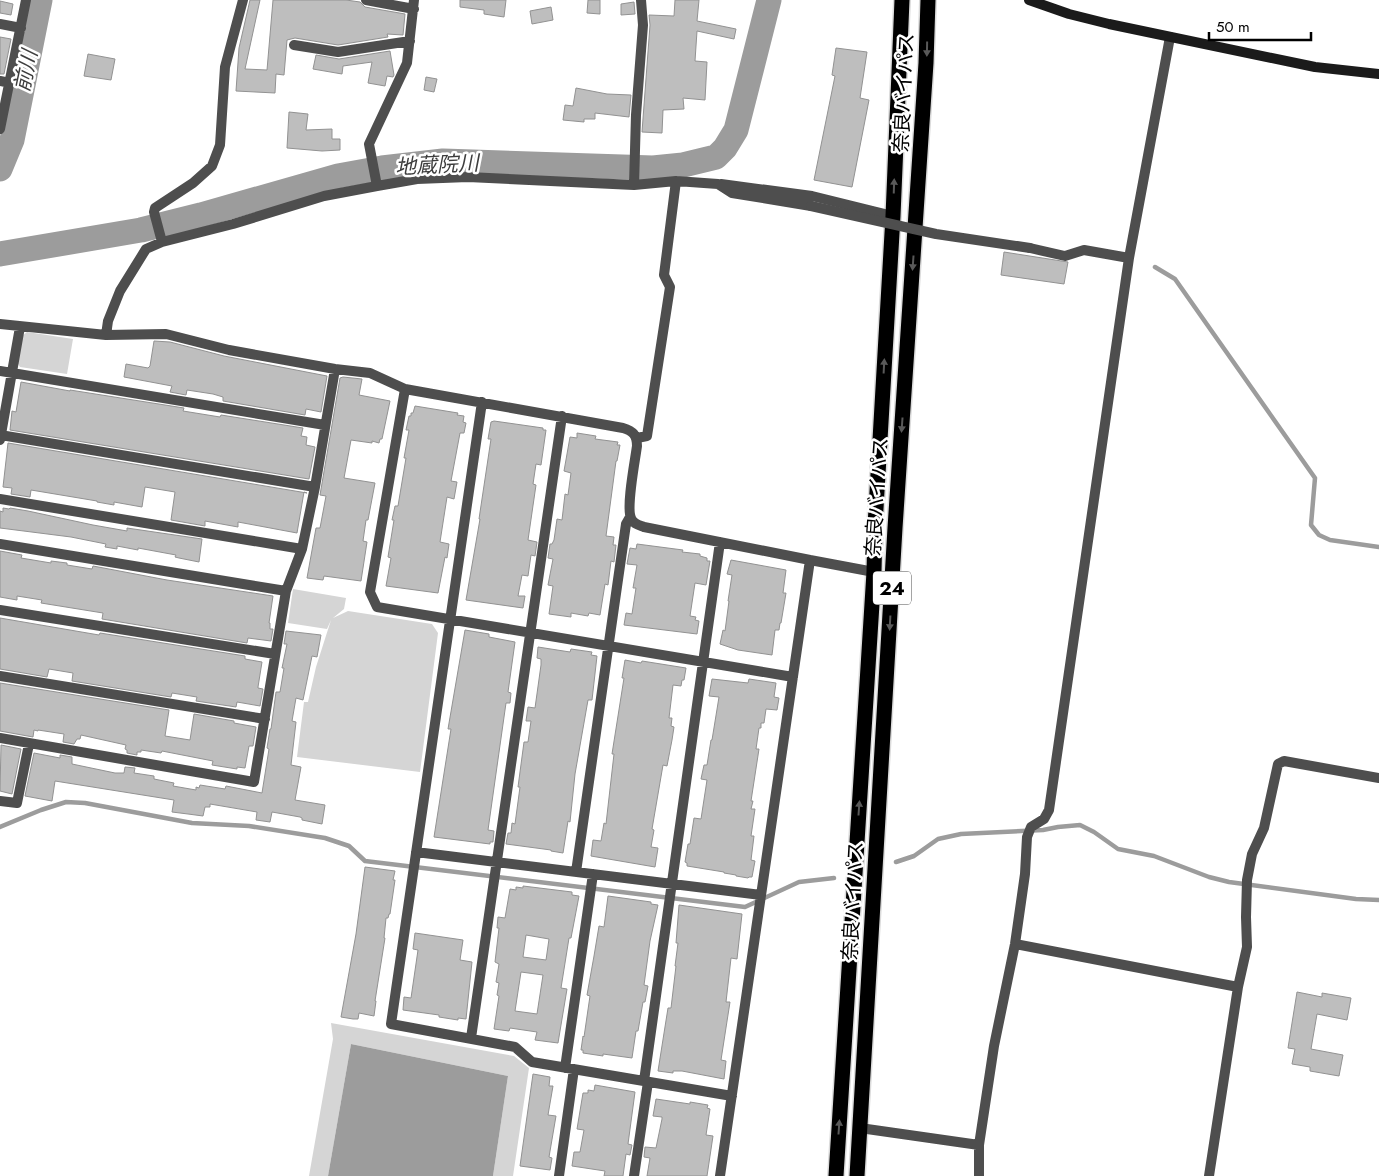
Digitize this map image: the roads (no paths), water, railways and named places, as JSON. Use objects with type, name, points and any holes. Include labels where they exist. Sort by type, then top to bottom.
[{"type":"highway","name":"奈良バイパス","points":[[836,1176],[874,572],[893,216],[902,0]]},
{"type":"highway","name":"奈良バイパス","points":[[857,1176],[895,528],[926,63],[928,0]]},
{"type":"main road","points":[[1029,0],[1069,14],[1170,37],[1315,67],[1379,74]]},
{"type":"street","points":[[0,130],[5,82],[21,28],[26,0]]},
{"type":"street","points":[[161,239],[154,212],[155,208],[193,183],[212,166],[220,145],[225,67],[243,0]]},
{"type":"street","points":[[366,0],[414,4],[407,63],[368,144],[376,184]]},
{"type":"street","points":[[634,182],[643,25],[641,0]]},
{"type":"street","points":[[0,24],[21,28]]},
{"type":"street","points":[[979,1176],[979,1144],[994,1046],[1015,944],[1025,874],[1027,837],[1031,826],[1044,819],[1049,810],[1129,258],[1170,37]]},
{"type":"street","points":[[294,45],[338,52],[410,41]]},
{"type":"street","points":[[106,335],[108,320],[120,291],[146,249],[161,239],[233,224],[324,196],[376,184],[417,179],[468,177],[634,182],[676,181],[718,184],[812,196],[893,216]]},
{"type":"street","points":[[637,438],[647,436],[670,287],[664,275],[676,181]]},
{"type":"street","points":[[718,184],[732,193],[811,206],[936,234],[1030,248],[1065,256],[1084,250],[1129,258]]},
{"type":"street","points":[[0,324],[106,335],[166,334],[229,350],[334,369],[370,373],[405,389],[562,416],[632,431],[637,438],[637,446],[630,518],[626,524],[576,872]]},
{"type":"street","points":[[20,327],[0,437],[315,487]]},
{"type":"street","points":[[0,738],[254,782],[286,591],[302,549],[315,487],[334,369]]},
{"type":"street","points":[[0,371],[325,425]]},
{"type":"street","points":[[405,389],[370,592],[377,607],[793,677]]},
{"type":"street","points":[[482,402],[391,1024],[515,1047],[532,1062],[732,1096]]},
{"type":"street","points":[[471,1038],[562,416]]},
{"type":"street","points":[[0,499],[302,549]]},
{"type":"street","points":[[630,518],[635,524],[644,527],[874,572]]},
{"type":"street","points":[[634,1176],[672,884],[720,542]]},
{"type":"street","points":[[0,544],[286,591]]},
{"type":"street","points":[[720,1176],[810,560]]},
{"type":"street","points":[[0,610],[275,654]]},
{"type":"street","points":[[0,676],[265,719]]},
{"type":"street","points":[[0,800],[17,803],[29,744]]},
{"type":"street","points":[[1209,1176],[1238,987],[1247,947],[1247,892],[1252,854],[1264,828],[1278,764],[1284,761],[1379,778]]},
{"type":"street","points":[[416,852],[761,895]]},
{"type":"street","points":[[559,1176],[569,1068],[592,874]]},
{"type":"street","points":[[1015,944],[1238,987]]},
{"type":"street","points":[[860,1128],[979,1144]]},
{"type":"waterway","name":"前川","points":[[0,169],[12,140],[40,0]]},
{"type":"waterway","name":"地蔵院川","points":[[0,254],[141,230],[338,176],[382,168],[443,161],[653,168],[683,165],[716,157],[725,148],[736,130],[769,0]]},
{"type":"waterway","points":[[1155,267],[1175,279],[1315,478],[1311,525],[1319,535],[1330,540],[1379,547]]},
{"type":"waterway","points":[[0,827],[66,802],[85,803],[192,823],[249,826],[325,838],[349,846],[365,861],[745,907],[799,882],[834,878]]},
{"type":"waterway","points":[[896,862],[914,856],[938,839],[961,834],[1043,830],[1080,825],[1094,832],[1118,849],[1154,856],[1209,877],[1229,882],[1356,899],[1379,900]]}]
